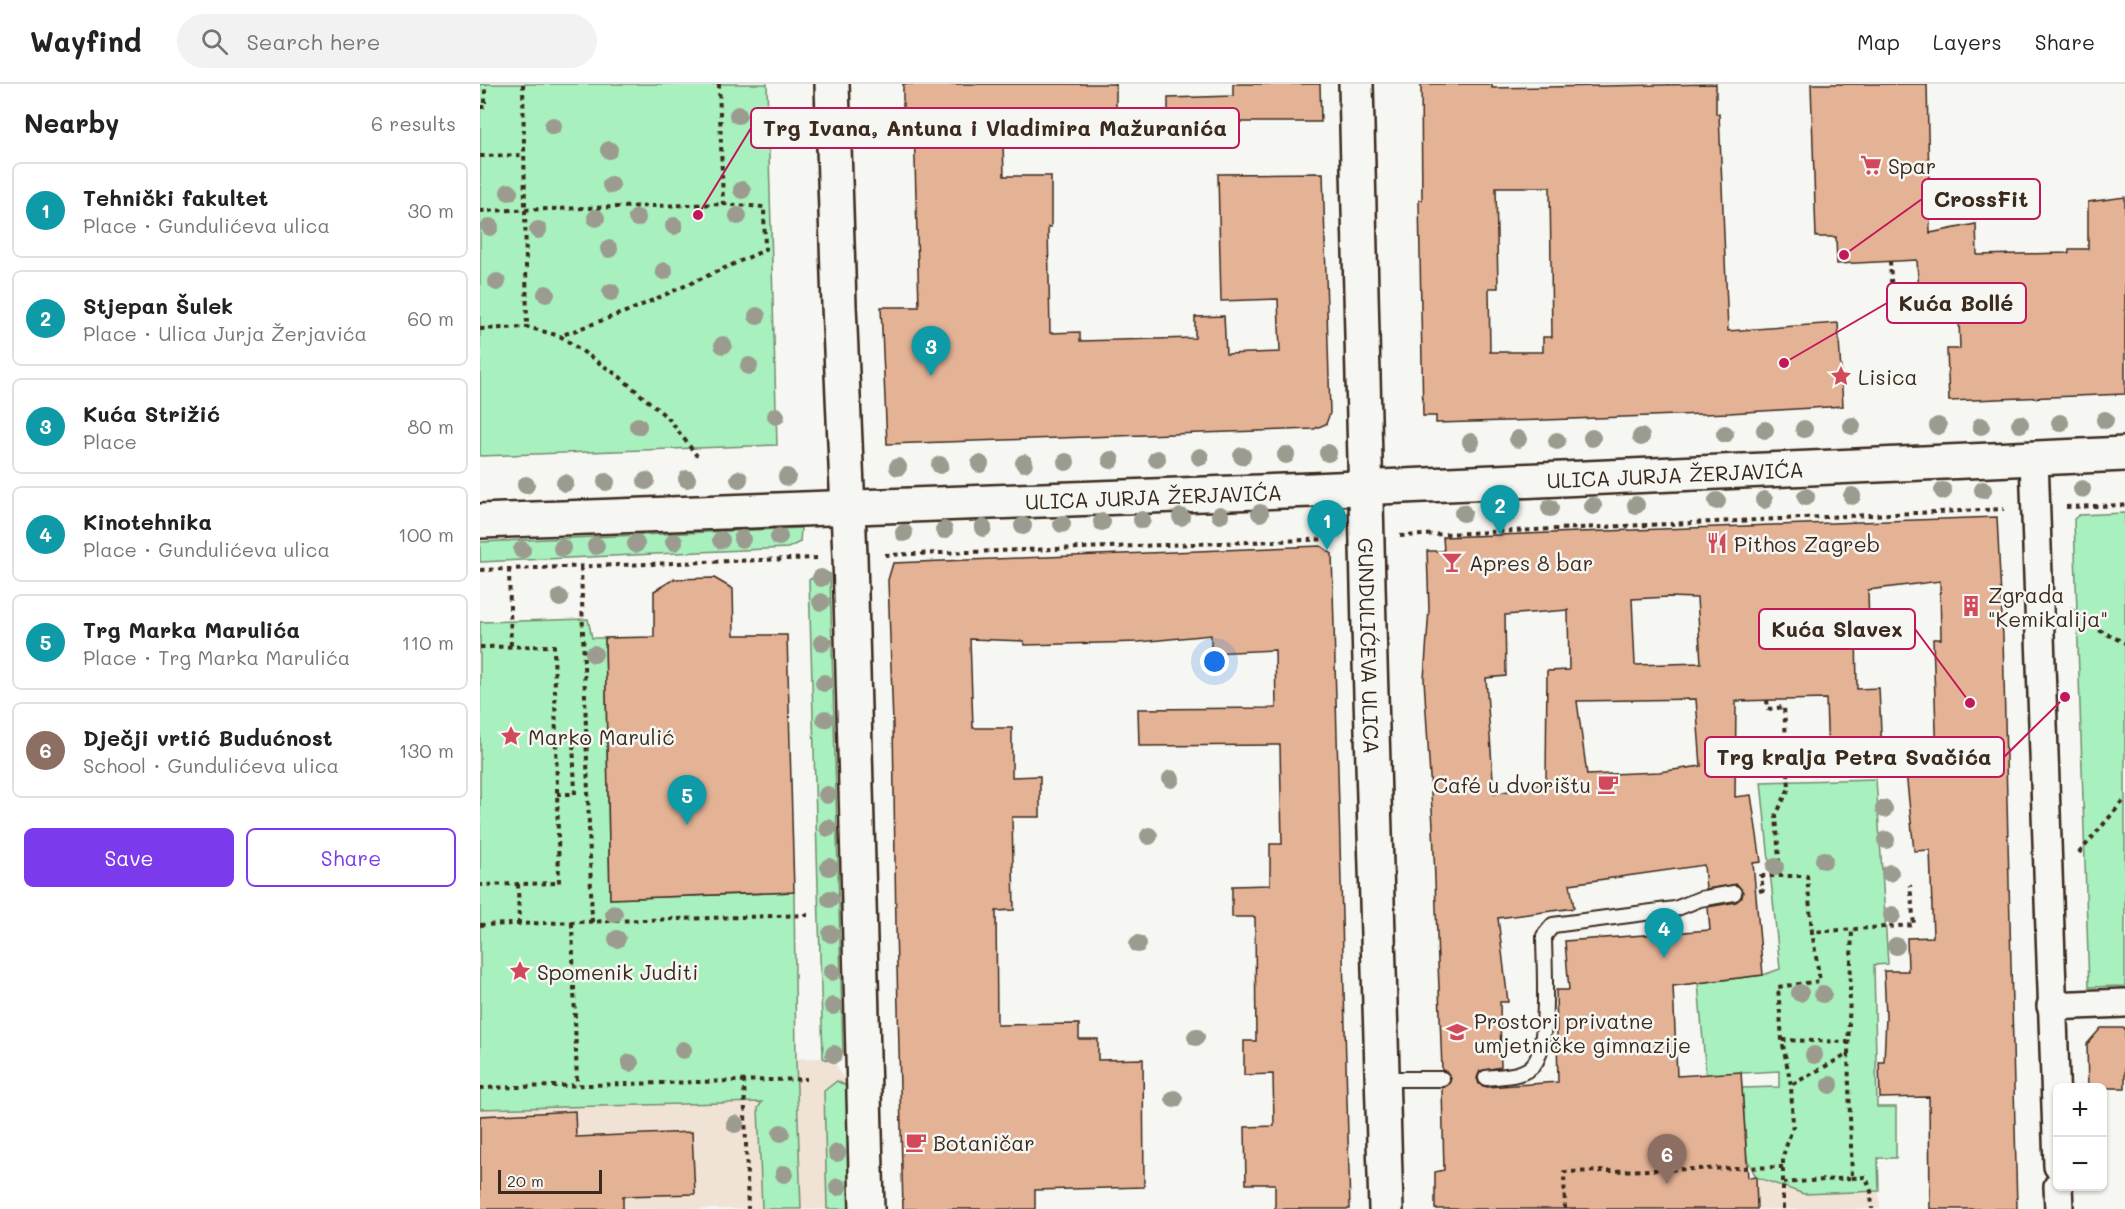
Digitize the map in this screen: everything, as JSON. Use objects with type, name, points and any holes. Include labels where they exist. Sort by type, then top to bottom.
[{"type":"street","points":[[832,84],[847,506],[867,1209]]},
{"type":"street","name":"GUNDULIĆEVA ULICA","points":[[1356,84],[1386,1209]]},
{"type":"street","name":"ULICA JURJA ŽERJAVIĆA","points":[[480,520],[1366,488],[2125,454]]},
{"type":"street","points":[[2034,458],[2057,1137]]},
{"type":"street","points":[[2051,1006],[2125,1004]]},
{"type":"street","points":[[2058,1191],[2059,1209]]},
{"type":"lane","points":[[1486,1078],[1525,1071],[1534,1064],[1540,1051],[1544,1020],[1544,936],[1548,929],[1553,926],[1675,909],[1700,899],[1734,893]]},
{"type":"lane","points":[[1382,1079],[1442,1079]]},
{"type":"path","points":[[480,107],[485,107],[485,84]]},
{"type":"path","points":[[522,84],[527,327]]},
{"type":"path","points":[[719,84],[723,204]]},
{"type":"path","points":[[480,156],[524,155]]},
{"type":"path","points":[[480,211],[723,204],[764,207],[765,250],[633,309],[560,336]]},
{"type":"path","points":[[1890,261],[1892,297]]},
{"type":"path","points":[[480,329],[527,327],[560,336],[620,376],[669,419],[697,456]]},
{"type":"path","points":[[2059,507],[2125,505]]},
{"type":"path","points":[[1395,536],[2006,509]]},
{"type":"path","points":[[875,556],[1342,539]]},
{"type":"path","points":[[480,570],[800,560],[828,557]]},
{"type":"path","points":[[581,567],[592,922]]},
{"type":"path","points":[[509,569],[511,647]]},
{"type":"path","points":[[2070,609],[2099,630],[2125,643]]},
{"type":"path","points":[[480,647],[554,646],[559,883],[480,885]]},
{"type":"path","points":[[1767,700],[1768,709],[1784,707],[1789,788],[1776,815],[1780,876]]},
{"type":"path","points":[[556,738],[587,737]]},
{"type":"path","points":[[557,794],[575,794],[573,738]]},
{"type":"path","points":[[2079,853],[2125,799]]},
{"type":"path","points":[[1764,890],[1761,876],[1807,876],[1812,932],[1820,981],[1778,987],[1782,1040],[1791,1085],[1793,1126],[1783,1156],[1783,1209]]},
{"type":"path","points":[[518,884],[519,924]]},
{"type":"path","points":[[1812,932],[1914,926],[1910,885]]},
{"type":"path","points":[[480,926],[808,915]]},
{"type":"path","points":[[572,922],[577,1086]]},
{"type":"path","points":[[1852,929],[1848,1042],[1852,1178]]},
{"type":"path","points":[[1782,1040],[1848,1042]]},
{"type":"path","points":[[1791,1085],[1848,1054]]},
{"type":"path","points":[[480,1089],[807,1078]]},
{"type":"path","points":[[744,1080],[748,1209]]},
{"type":"path","points":[[1565,1209],[1564,1172],[1783,1167]]},
{"type":"path","points":[[1783,1183],[1866,1177],[1872,1209]]},
{"type":"shaded area","points":[[823,1058],[835,1063],[848,1087],[851,1209],[480,1209],[480,1067]]},
{"type":"shaded area","points":[[1756,1177],[1804,1194],[1879,1191],[1880,1209],[1558,1209],[1740,1178]]},
{"type":"green space","points":[[480,84],[767,84],[777,445],[480,456]]},
{"type":"green space","points":[[2125,513],[2125,986],[2089,987],[2074,519],[2079,515]]},
{"type":"green space","points":[[801,528],[800,542],[788,548],[480,562],[480,542]]},
{"type":"green space","points":[[823,571],[830,574],[843,1053],[835,1063],[823,1058],[809,580]]},
{"type":"green space","points":[[588,619],[592,638],[605,638],[610,899],[794,892],[801,1209],[762,1209],[758,1108],[762,1102],[480,1109],[480,622]]},
{"type":"green space","points":[[1876,779],[1888,964],[1874,965],[1877,1107],[1896,1107],[1896,1158],[1878,1158],[1879,1191],[1804,1194],[1756,1177],[1747,1159],[1742,1088],[1779,1087],[1779,1071],[1706,1075],[1698,983],[1763,975],[1780,969],[1761,782]]},
{"type":"green space","points":[[837,1081],[848,1087],[851,1209],[827,1209],[824,1091]]},
{"type":"building","points":[[903,84],[1116,84],[1116,109],[1101,109],[1102,145],[1066,147],[1065,110],[1002,111],[1004,176],[1051,176],[1051,227],[1048,227],[1050,333],[1080,332],[1080,341],[1195,338],[1195,317],[1224,316],[1226,354],[1280,352],[1278,299],[1221,301],[1218,174],[1323,173],[1330,413],[1326,424],[1314,429],[887,444],[881,307],[919,307],[914,124],[903,123]]},
{"type":"building","points":[[1233,84],[1320,84],[1321,122],[1168,122],[1168,98],[1233,96]]},
{"type":"building","points":[[1421,84],[1492,84],[1492,88],[1716,84],[1728,331],[1838,323],[1843,406],[1729,413],[1436,423],[1436,416],[1423,416],[1419,200],[1422,200]],"holes":[[[1496,187],[1550,187],[1552,337],[1543,337],[1543,352],[1490,352],[1489,288],[1498,288]]]},
{"type":"building","points":[[1811,84],[1927,84],[1930,233],[1976,224],[1977,255],[2069,253],[2069,249],[2088,249],[2088,202],[2125,197],[2125,394],[1949,401],[1947,349],[1960,349],[1958,291],[1919,293],[1917,260],[1837,264],[1836,237],[1816,237]]},
{"type":"building","points":[[1997,517],[2003,638],[2017,1209],[1930,1209],[1929,1097],[1880,1098],[1879,1062],[1884,1062],[1886,1017],[1884,971],[1908,971],[1907,938],[1933,937],[1930,850],[1914,851],[1905,762],[1937,760],[1933,639],[1941,639],[1940,581],[1868,590],[1869,632],[1856,632],[1857,689],[1879,688],[1882,754],[1828,756],[1826,699],[1736,701],[1735,797],[1751,795],[1761,862],[1753,863],[1763,975],[1673,986],[1677,1076],[1741,1072],[1748,1178],[1756,1177],[1757,1209],[1435,1209],[1435,1172],[1444,1170],[1442,1088],[1449,1084],[1451,1078],[1447,1072],[1442,1070],[1433,826],[1424,679],[1429,609],[1427,551],[1444,551],[1443,537]],"holes":[[[1697,598],[1701,663],[1635,665],[1632,599]],[[1568,610],[1569,670],[1547,671],[1546,783],[1494,794],[1486,678],[1506,676],[1505,615]],[[1696,699],[1701,766],[1659,772],[1587,775],[1577,701]],[[1704,865],[1706,889],[1737,884],[1743,892],[1742,897],[1736,902],[1708,907],[1710,930],[1565,941],[1569,990],[1556,990],[1558,1082],[1487,1087],[1479,1084],[1477,1078],[1480,1071],[1501,1067],[1500,1002],[1508,1002],[1498,918],[1574,908],[1570,884]]]},
{"type":"building","points":[[1321,546],[1332,554],[1350,1209],[1275,1209],[1275,1184],[1246,1184],[1245,1127],[1274,1126],[1273,1074],[1244,1075],[1244,1041],[1256,1041],[1255,917],[1232,917],[1232,886],[1270,885],[1270,844],[1282,844],[1280,745],[1139,746],[1138,709],[1276,708],[1275,650],[1211,653],[1211,635],[1139,642],[1025,645],[1024,641],[970,639],[973,728],[1012,728],[1012,777],[1040,776],[1040,817],[1012,817],[1014,910],[996,911],[997,1025],[1079,1024],[1079,1039],[1098,1039],[1098,1060],[1143,1059],[1144,1187],[1035,1190],[1035,1209],[903,1209],[888,580],[893,563]]},
{"type":"building","points":[[714,578],[733,589],[734,635],[787,635],[794,892],[610,899],[605,638],[654,637],[654,591],[674,579]]},
{"type":"building","points":[[2101,1028],[2125,1028],[2125,1088],[2107,1088],[2107,1083],[2088,1083],[2087,1044]]},
{"type":"building","points":[[575,1111],[576,1137],[692,1132],[695,1194],[623,1196],[623,1209],[480,1209],[480,1116]]},
{"type":"place","name":"Spar","points":[[1871,165]]},
{"type":"place","name":"Trg Ivana, Antuna i Vladimira Mažuranića","points":[[698,215]]},
{"type":"place","name":"CrossFit","points":[[1844,255]]},
{"type":"place","name":"Kuća Bollé","points":[[1784,363]]},
{"type":"place","name":"Kuća Strižić","points":[[931,376]]},
{"type":"place","name":"Lisica","points":[[1841,376]]},
{"type":"place","name":"Stjepan Šulek","points":[[1500,535]]},
{"type":"place","name":"Pithos Zagreb","points":[[1717,543]]},
{"type":"place","name":"Tehnički fakultet","points":[[1327,550]]},
{"type":"place","name":"Apres 8 bar","points":[[1452,562]]},
{"type":"place","name":"Zgrada \"Kemikalija\"","points":[[1971,606]]},
{"type":"place","name":"Trg kralja Petra Svačića","points":[[2065,697]]},
{"type":"place","name":"Kuća Slavex","points":[[1970,703]]},
{"type":"place","name":"Marko Marulić","points":[[511,736]]},
{"type":"place","name":"Café u dvorištu","points":[[1608,784]]},
{"type":"place","name":"Trg Marka Marulića","points":[[687,825]]},
{"type":"place","name":"Kinotehnika","points":[[1664,958]]},
{"type":"place","name":"Spomenik Juditi","points":[[520,971]]},
{"type":"place","name":"Prostori privatne umjetničke gimnazije","points":[[1457,1032]]},
{"type":"place","name":"Botaničar","points":[[916,1142]]},
{"type":"place","name":"Dječji vrtić Budućnost","points":[[1667,1184]]}]
